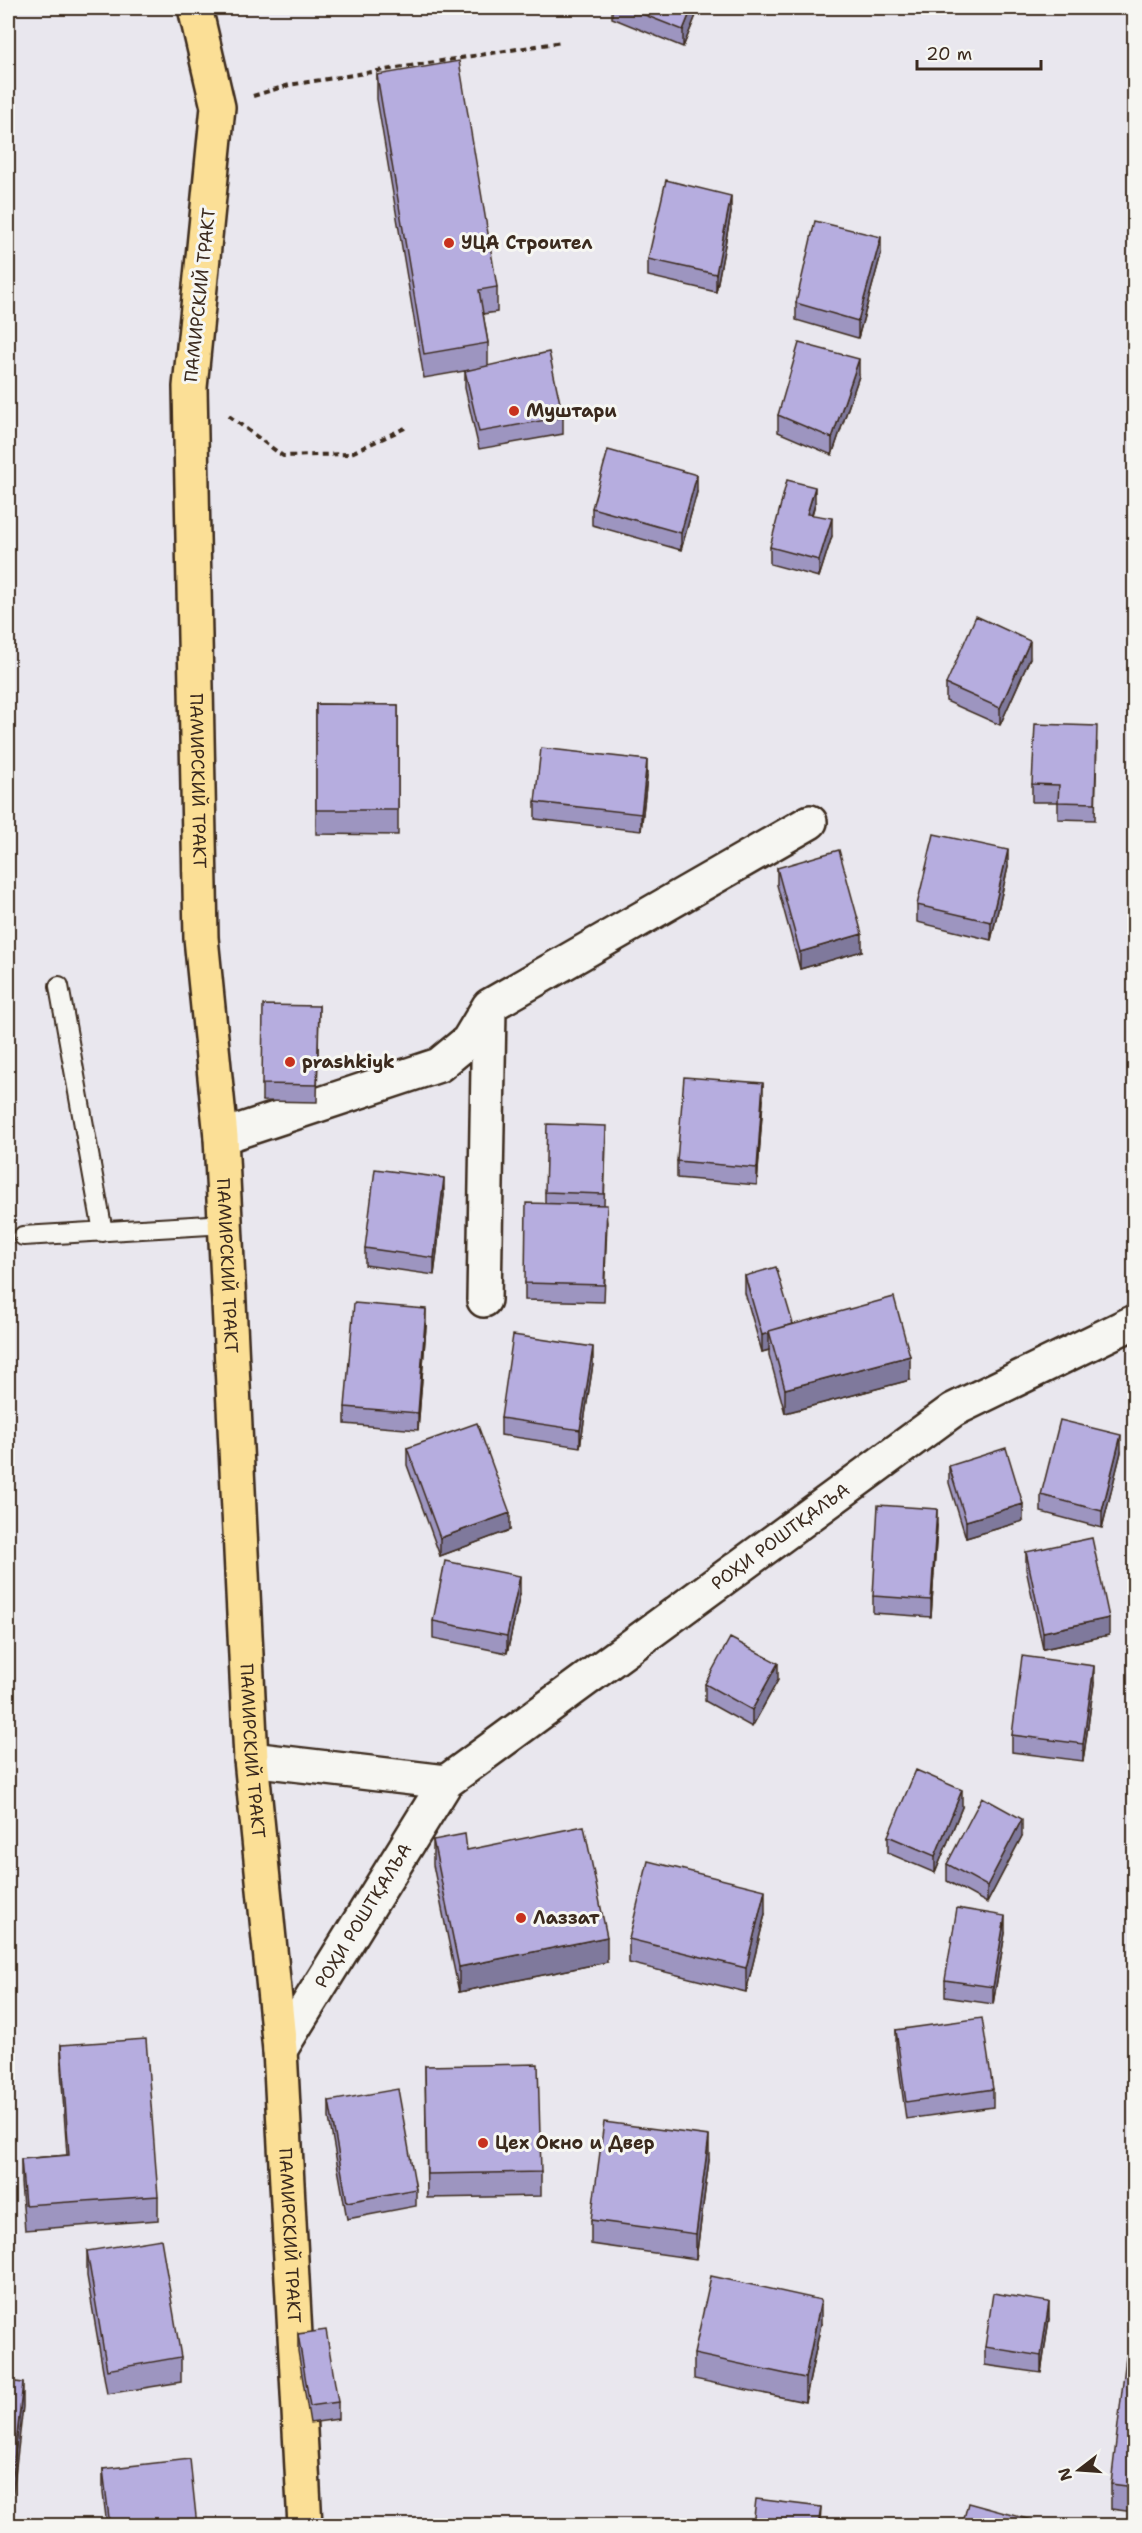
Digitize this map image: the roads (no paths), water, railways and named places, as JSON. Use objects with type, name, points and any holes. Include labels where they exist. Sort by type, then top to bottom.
[{"type":"main road","name":"ПАМИРСКИЙ ТРАКТ","points":[[195,8],[218,107],[190,387],[201,938],[221,1137],[251,1759],[280,2050],[305,2526]]},
{"type":"main road","points":[[221,1137],[439,1065],[468,1041],[489,1006],[810,822]]},
{"type":"main road","points":[[484,1300],[489,1006]]},
{"type":"main road","name":"РОҲИ РОШТҚАЛЪА","points":[[280,2050],[446,1782],[953,1410],[1134,1322]]},
{"type":"main road","points":[[251,1759],[446,1782]]},
{"type":"lane","points":[[59,986],[103,1232]]},
{"type":"lane","points":[[23,1236],[226,1224]]},
{"type":"place","name":"УЦА Строител","points":[[449,243]]},
{"type":"place","name":"Муштари","points":[[514,411]]},
{"type":"place","name":"prashkiyk","points":[[290,1062]]},
{"type":"place","name":"Лаззат","points":[[521,1918]]},
{"type":"place","name":"Цех Окно и Двер","points":[[483,2143]]}]
